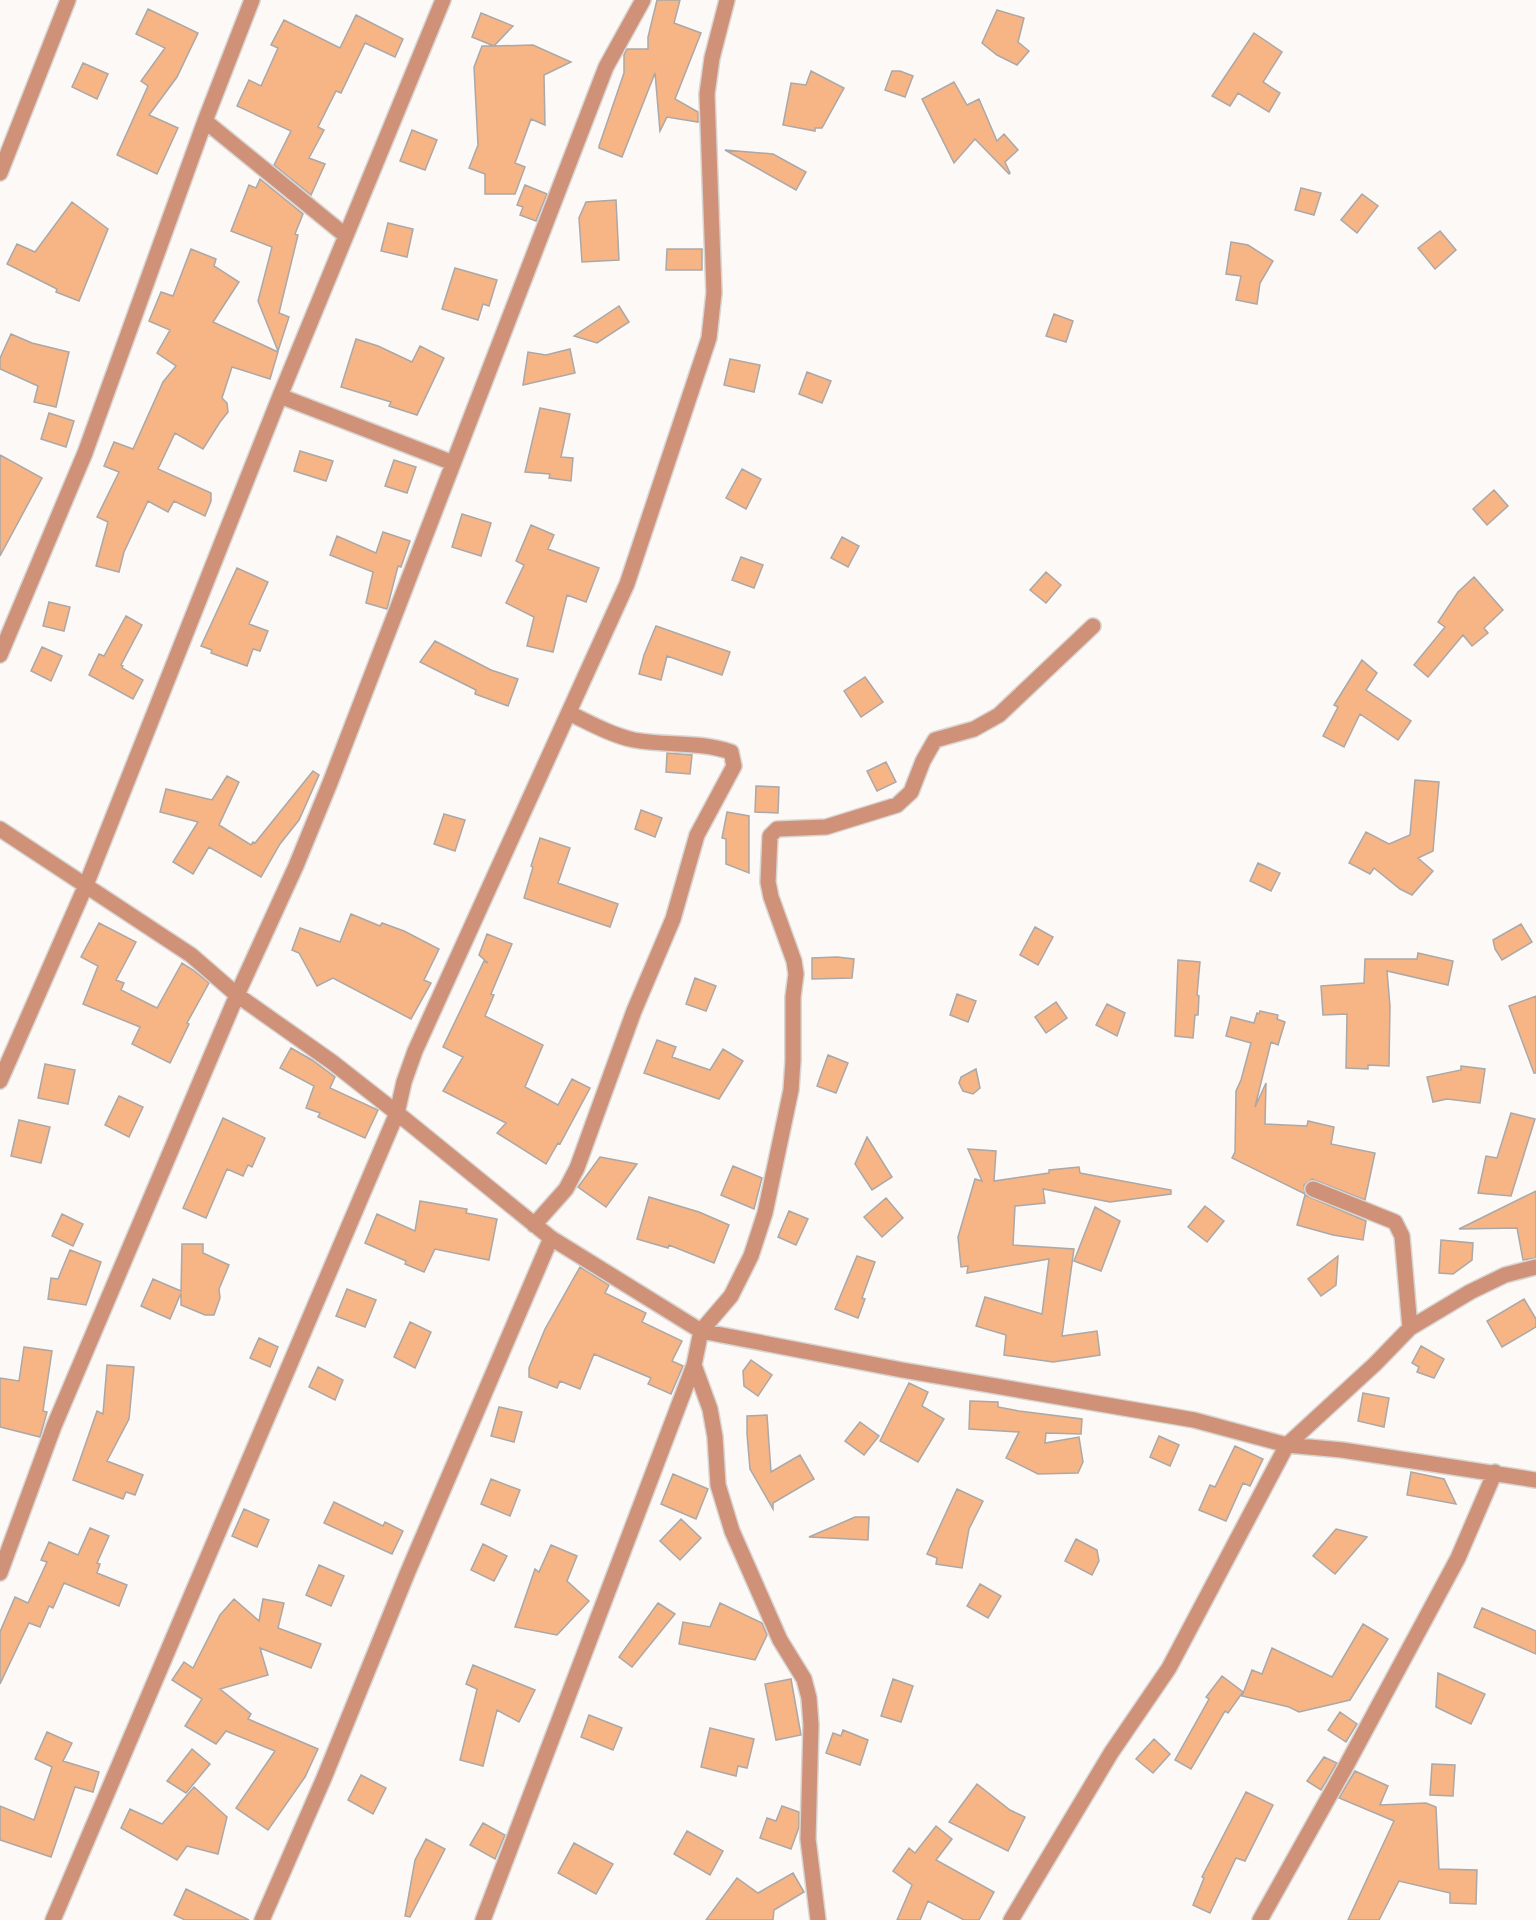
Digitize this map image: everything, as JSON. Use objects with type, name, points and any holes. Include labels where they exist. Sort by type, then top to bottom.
[{"type":"street","points":[[0,173],[68,0]]},
{"type":"street","points":[[0,655],[85,453],[205,121],[252,0]]},
{"type":"street","points":[[0,1081],[86,885],[280,396],[442,0]]},
{"type":"street","points":[[0,1573],[54,1426],[237,995],[296,866],[330,783],[606,67],[643,0]]},
{"type":"street","points":[[53,1920],[397,1113],[404,1082],[415,1051],[627,584],[709,338],[714,293],[707,94],[712,58],[727,0]]},
{"type":"street","points":[[205,121],[346,236]]},
{"type":"street","points":[[280,396],[453,463]]},
{"type":"street","points":[[483,1920],[694,1365],[701,1331],[731,1296],[751,1256],[765,1213],[791,1090],[796,974],[794,961],[771,897],[768,882],[770,836],[777,829],[826,827],[897,805],[911,792],[923,761],[935,740],[974,729],[999,715],[1093,626]]},
{"type":"street","points":[[534,1225],[566,1189],[577,1168],[634,1011],[679,903],[697,835],[734,766],[731,752],[717,747],[634,740],[610,733],[569,713]]},
{"type":"street","points":[[0,829],[184,950],[237,995],[332,1062],[397,1113],[551,1238],[701,1331],[902,1370],[1194,1420],[1287,1444],[1495,1472],[1536,1480]]},
{"type":"street","points":[[1313,1189],[1395,1222],[1402,1236],[1410,1328]]},
{"type":"street","points":[[262,1920],[551,1238]]},
{"type":"street","points":[[1011,1920],[1111,1753],[1169,1668],[1287,1444],[1375,1364],[1410,1328],[1470,1292],[1504,1275],[1536,1267]]},
{"type":"street","points":[[694,1365],[710,1409],[715,1437],[718,1485],[732,1531],[780,1640],[804,1679],[809,1698],[808,1839],[818,1920]]},
{"type":"street","points":[[1260,1920],[1458,1558],[1495,1472]]},
{"type":"building","points":[[657,0],[680,0],[674,23],[701,33],[675,99],[698,112],[698,122],[667,117],[660,131],[655,73],[622,157],[599,148],[599,146],[624,73],[624,55],[627,49],[648,49],[648,37]]},
{"type":"building","points":[[148,9],[198,33],[177,77],[149,115],[178,128],[157,174],[117,155],[148,86],[141,81],[165,48],[136,34]]},
{"type":"building","points":[[997,10],[1024,18],[1018,42],[1029,51],[1017,65],[997,55],[982,43]]},
{"type":"building","points":[[481,13],[513,26],[494,46],[472,37]]},
{"type":"building","points":[[356,15],[403,39],[395,57],[365,43],[341,93],[336,91],[318,127],[324,130],[309,158],[325,164],[311,195],[274,165],[291,131],[237,106],[249,80],[261,86],[278,48],[271,45],[284,20],[340,48]]},
{"type":"building","points":[[1254,33],[1282,52],[1263,82],[1280,93],[1269,112],[1238,93],[1230,106],[1212,96]]},
{"type":"building","points":[[533,45],[571,62],[544,75],[545,125],[531,119],[515,163],[525,167],[515,194],[485,194],[485,174],[469,168],[478,145],[474,67],[482,46]]},
{"type":"building","points":[[83,63],[108,74],[97,99],[72,87]]},
{"type":"building","points":[[811,71],[844,88],[822,128],[815,128],[815,131],[783,125],[791,83],[806,85]]},
{"type":"building","points":[[892,71],[900,71],[913,76],[905,97],[885,90]]},
{"type":"building","points":[[954,82],[967,105],[979,99],[997,141],[1004,134],[1018,150],[1005,162],[1009,174],[975,139],[954,163],[922,99]]},
{"type":"building","points":[[412,130],[437,140],[425,170],[400,161]]},
{"type":"building","points":[[725,150],[773,154],[806,172],[796,190]]},
{"type":"building","points":[[260,179],[303,214],[295,234],[298,235],[279,313],[289,317],[278,351],[258,301],[272,247],[231,231],[249,185],[256,188]]},
{"type":"building","points":[[525,185],[547,194],[536,221],[520,215],[523,207],[517,205]]},
{"type":"building","points":[[1301,188],[1321,193],[1314,215],[1295,210]]},
{"type":"building","points":[[1362,194],[1378,206],[1357,233],[1341,220]]},
{"type":"building","points":[[616,200],[619,260],[582,262],[579,218],[586,202]]},
{"type":"building","points":[[72,202],[108,229],[79,301],[56,292],[57,289],[7,264],[17,244],[35,252]]},
{"type":"building","points":[[388,223],[413,229],[407,257],[381,251]]},
{"type":"building","points":[[1440,231],[1456,250],[1435,269],[1418,248]]},
{"type":"building","points":[[1231,242],[1248,245],[1273,261],[1260,283],[1257,304],[1236,300],[1241,276],[1226,274]]},
{"type":"building","points":[[191,249],[216,259],[214,266],[239,282],[213,322],[278,352],[270,379],[232,367],[222,398],[227,403],[228,412],[203,449],[175,433],[158,469],[211,493],[211,501],[205,516],[174,501],[168,512],[148,501],[124,552],[119,572],[96,566],[108,522],[97,517],[119,472],[104,466],[114,442],[133,449],[163,382],[176,366],[157,353],[170,330],[149,321],[161,292],[173,296]]},
{"type":"building","points":[[667,249],[702,249],[702,270],[666,270]]},
{"type":"building","points":[[455,268],[497,280],[489,306],[483,304],[478,320],[442,309]]},
{"type":"building","points":[[619,306],[629,322],[597,343],[574,336]]},
{"type":"building","points":[[1054,314],[1073,321],[1066,342],[1046,336]]},
{"type":"building","points":[[11,334],[32,343],[69,352],[56,407],[34,402],[38,386],[0,369],[0,358]]},
{"type":"building","points":[[356,339],[378,346],[412,362],[420,346],[444,358],[417,415],[389,406],[391,402],[341,387]]},
{"type":"building","points":[[570,349],[575,373],[523,385],[528,352],[546,355]]},
{"type":"building","points":[[730,359],[760,365],[754,392],[724,385]]},
{"type":"building","points":[[807,372],[831,381],[822,403],[799,394]]},
{"type":"building","points":[[540,408],[570,414],[561,457],[573,458],[571,481],[549,478],[550,474],[525,472]]},
{"type":"building","points":[[49,413],[74,421],[66,447],[41,439]]},
{"type":"building","points":[[300,451],[333,461],[326,481],[294,471]]},
{"type":"building","points":[[0,455],[42,478],[0,556]]},
{"type":"building","points":[[394,460],[416,467],[407,493],[385,486]]},
{"type":"building","points":[[742,469],[761,479],[746,509],[726,498]]},
{"type":"building","points":[[1494,490],[1508,506],[1487,525],[1473,509]]},
{"type":"building","points":[[462,514],[491,523],[481,556],[452,547]]},
{"type":"building","points":[[531,525],[554,535],[548,549],[599,568],[586,602],[567,595],[553,652],[527,646],[534,617],[506,603],[524,565],[516,561]]},
{"type":"building","points":[[383,532],[410,541],[401,567],[398,566],[387,609],[366,603],[373,572],[330,555],[337,536],[376,553]]},
{"type":"building","points":[[842,537],[859,546],[848,567],[831,558]]},
{"type":"building","points":[[741,557],[763,565],[754,588],[732,580]]},
{"type":"building","points":[[237,568],[268,582],[249,624],[268,631],[260,651],[253,649],[247,666],[211,653],[212,650],[201,646]]},
{"type":"building","points":[[1046,572],[1061,585],[1046,603],[1030,590]]},
{"type":"building","points":[[1474,577],[1503,610],[1484,628],[1488,633],[1472,646],[1463,635],[1428,677],[1414,665],[1445,627],[1438,622],[1458,592]]},
{"type":"building","points":[[49,602],[70,607],[64,631],[43,626]]},
{"type":"building","points":[[126,616],[142,625],[121,665],[122,668],[143,680],[133,699],[89,675],[99,654],[104,656]]},
{"type":"building","points":[[656,626],[730,652],[722,675],[667,656],[661,680],[639,674]]},
{"type":"building","points":[[435,641],[491,670],[518,679],[508,706],[475,694],[476,690],[420,662]]},
{"type":"building","points":[[42,647],[62,656],[51,681],[31,671]]},
{"type":"building","points":[[1362,660],[1377,673],[1366,690],[1411,721],[1398,740],[1360,714],[1344,747],[1323,736],[1338,707],[1334,705]]},
{"type":"building","points":[[865,677],[883,702],[861,717],[844,691]]},
{"type":"building","points":[[667,753],[692,755],[690,774],[666,772]]},
{"type":"building","points":[[886,762],[896,782],[877,791],[867,771]]},
{"type":"building","points":[[313,771],[319,775],[299,820],[280,844],[261,877],[209,847],[193,874],[173,862],[198,822],[160,812],[166,789],[212,800],[227,776],[239,782],[219,825],[251,845]]},
{"type":"building","points":[[1415,780],[1439,782],[1433,851],[1418,858],[1433,871],[1412,895],[1400,889],[1374,868],[1370,874],[1349,863],[1366,832],[1389,844],[1410,835]]},
{"type":"building","points":[[756,786],[779,787],[778,813],[755,812]]},
{"type":"building","points":[[641,810],[662,818],[655,837],[635,829]]},
{"type":"building","points":[[727,812],[749,816],[749,873],[726,864],[726,839],[722,838]]},
{"type":"building","points":[[444,814],[465,820],[455,851],[434,844]]},
{"type":"building","points":[[540,838],[570,848],[558,883],[618,904],[610,927],[524,898]]},
{"type":"building","points":[[1258,863],[1280,873],[1271,891],[1250,881]]},
{"type":"building","points":[[351,914],[380,926],[382,923],[404,931],[439,949],[424,980],[431,983],[411,1019],[333,978],[317,986],[299,953],[292,950],[300,928],[340,942]]},
{"type":"building","points":[[99,923],[136,942],[116,980],[124,983],[121,990],[157,1008],[182,963],[209,983],[187,1023],[189,1024],[170,1063],[132,1044],[140,1027],[83,1004],[98,966],[81,957]]},
{"type":"building","points":[[1521,924],[1532,942],[1502,960],[1495,949],[1493,940]]},
{"type":"building","points":[[1035,927],[1053,937],[1038,965],[1020,955]]},
{"type":"building","points":[[487,934],[512,944],[491,994],[494,995],[485,1016],[543,1045],[525,1087],[558,1105],[572,1079],[590,1088],[560,1144],[558,1143],[546,1164],[497,1133],[506,1123],[443,1091],[463,1057],[443,1047],[484,961],[488,963],[479,955]]},
{"type":"building","points":[[1418,953],[1453,961],[1448,985],[1387,971],[1390,1006],[1389,1066],[1368,1065],[1368,1069],[1346,1068],[1347,1014],[1323,1015],[1321,986],[1364,983],[1365,959],[1417,959]]},
{"type":"building","points":[[812,958],[854,959],[852,978],[812,979]]},
{"type":"building","points":[[1178,960],[1200,962],[1198,1015],[1195,1015],[1193,1038],[1175,1036]]},
{"type":"building","points":[[695,978],[716,986],[706,1011],[686,1004]]},
{"type":"building","points":[[957,994],[976,1001],[968,1022],[950,1015]]},
{"type":"building","points":[[1536,996],[1536,1073],[1534,1073],[1509,1006]]},
{"type":"building","points":[[1056,1002],[1067,1018],[1046,1033],[1035,1017]]},
{"type":"building","points":[[1107,1004],[1125,1013],[1117,1036],[1096,1025]]},
{"type":"building","points":[[1260,1011],[1278,1015],[1277,1019],[1285,1022],[1278,1045],[1271,1042],[1255,1107],[1266,1083],[1265,1124],[1307,1126],[1308,1121],[1334,1127],[1331,1144],[1375,1153],[1365,1200],[1312,1179],[1304,1185],[1305,1194],[1232,1158],[1235,1152],[1236,1091],[1251,1043],[1226,1036],[1231,1017],[1254,1023]]},
{"type":"building","points":[[657,1040],[676,1047],[672,1057],[710,1070],[723,1049],[743,1061],[719,1099],[644,1073]]},
{"type":"building","points":[[291,1048],[335,1077],[330,1088],[378,1110],[365,1138],[318,1117],[320,1113],[306,1108],[314,1086],[280,1068]]},
{"type":"building","points":[[828,1055],[848,1063],[836,1093],[817,1086]]},
{"type":"building","points":[[45,1064],[75,1070],[68,1104],[38,1098]]},
{"type":"building","points":[[1461,1066],[1485,1069],[1480,1103],[1447,1099],[1433,1102],[1427,1077],[1461,1070]]},
{"type":"building","points":[[976,1069],[980,1088],[973,1094],[963,1091],[959,1083],[961,1077]]},
{"type":"building","points":[[119,1096],[143,1107],[129,1137],[105,1125]]},
{"type":"building","points":[[1511,1113],[1535,1119],[1511,1196],[1478,1193],[1486,1156],[1497,1158]]},
{"type":"building","points":[[223,1118],[265,1138],[252,1167],[248,1165],[243,1176],[227,1169],[206,1218],[183,1208]]},
{"type":"building","points":[[19,1120],[50,1127],[41,1163],[11,1156]]},
{"type":"building","points":[[867,1137],[892,1177],[872,1190],[855,1164]]},
{"type":"building","points":[[968,1149],[996,1151],[994,1181],[1049,1173],[1049,1170],[1079,1167],[1080,1173],[1171,1190],[1171,1194],[1110,1202],[1043,1189],[1045,1203],[1015,1206],[1013,1245],[1074,1249],[1062,1336],[1097,1331],[1100,1355],[1053,1362],[1004,1355],[1006,1335],[976,1326],[985,1297],[1042,1314],[1049,1259],[967,1273],[968,1266],[961,1267],[958,1237],[975,1179],[982,1181]]},
{"type":"building","points":[[600,1157],[637,1164],[606,1207],[578,1187]]},
{"type":"building","points":[[733,1166],[762,1178],[754,1209],[721,1195]]},
{"type":"building","points":[[1536,1191],[1536,1258],[1523,1260],[1517,1228],[1459,1229]]},
{"type":"building","points":[[1305,1195],[1366,1221],[1363,1240],[1297,1225]]},
{"type":"building","points":[[649,1197],[699,1212],[729,1225],[714,1263],[669,1245],[668,1248],[637,1239]]},
{"type":"building","points":[[886,1198],[903,1218],[882,1237],[864,1217]]},
{"type":"building","points":[[420,1201],[467,1209],[466,1213],[497,1219],[489,1260],[435,1249],[424,1272],[405,1264],[406,1261],[365,1243],[377,1214],[415,1231]]},
{"type":"building","points":[[1205,1206],[1224,1221],[1207,1242],[1188,1227]]},
{"type":"building","points":[[1095,1207],[1120,1221],[1101,1271],[1074,1261]]},
{"type":"building","points":[[789,1211],[808,1219],[796,1245],[778,1237]]},
{"type":"building","points":[[62,1214],[83,1224],[73,1246],[52,1236]]},
{"type":"building","points":[[1441,1240],[1473,1243],[1472,1260],[1453,1274],[1439,1273]]},
{"type":"building","points":[[182,1244],[203,1244],[203,1253],[229,1265],[219,1289],[220,1298],[214,1315],[205,1315],[181,1305],[181,1293],[170,1319],[141,1306],[153,1279],[181,1291]]},
{"type":"building","points":[[70,1250],[101,1262],[86,1305],[48,1299],[51,1278],[58,1279]]},
{"type":"building","points":[[857,1256],[875,1262],[862,1298],[865,1299],[858,1318],[835,1309]]},
{"type":"building","points":[[1338,1256],[1336,1285],[1321,1296],[1308,1279]]},
{"type":"building","points":[[580,1267],[609,1285],[605,1293],[646,1313],[642,1322],[682,1341],[672,1361],[683,1366],[671,1394],[648,1384],[651,1378],[594,1354],[580,1389],[560,1381],[557,1388],[529,1377],[529,1368],[545,1329]]},
{"type":"building","points":[[347,1289],[376,1300],[365,1327],[336,1316]]},
{"type":"building","points":[[1524,1299],[1536,1319],[1536,1327],[1502,1347],[1487,1321]]},
{"type":"building","points":[[410,1322],[431,1332],[415,1368],[394,1357]]},
{"type":"building","points":[[259,1338],[278,1347],[270,1367],[250,1358]]},
{"type":"building","points":[[1421,1346],[1444,1359],[1434,1378],[1417,1372],[1419,1367],[1412,1363]]},
{"type":"building","points":[[24,1347],[52,1351],[43,1411],[47,1412],[40,1437],[0,1427],[0,1378],[19,1381]]},
{"type":"building","points":[[751,1360],[772,1375],[758,1396],[744,1386],[743,1371]]},
{"type":"building","points":[[107,1365],[134,1367],[129,1419],[107,1461],[143,1475],[135,1495],[126,1492],[123,1499],[73,1480],[97,1411],[103,1414]]},
{"type":"building","points":[[318,1367],[343,1380],[335,1400],[309,1387]]},
{"type":"building","points":[[909,1383],[928,1392],[922,1406],[944,1419],[918,1462],[880,1441]]},
{"type":"building","points":[[1363,1393],[1389,1398],[1384,1427],[1358,1421]]},
{"type":"building","points":[[970,1401],[998,1402],[998,1407],[1082,1419],[1081,1434],[1046,1433],[1045,1443],[1079,1437],[1083,1462],[1078,1473],[1038,1474],[1006,1458],[1019,1432],[969,1429]]},
{"type":"building","points":[[499,1407],[522,1412],[514,1442],[491,1436]]},
{"type":"building","points":[[767,1415],[771,1472],[800,1455],[814,1479],[773,1503],[773,1509],[750,1469],[747,1434],[747,1416]]},
{"type":"building","points":[[860,1422],[879,1436],[864,1455],[845,1441]]},
{"type":"building","points":[[1159,1436],[1179,1445],[1170,1466],[1150,1457]]},
{"type":"building","points":[[1235,1446],[1263,1459],[1250,1486],[1243,1483],[1226,1521],[1199,1510],[1210,1485],[1215,1487]]},
{"type":"building","points":[[1411,1472],[1444,1479],[1456,1504],[1407,1495]]},
{"type":"building","points":[[673,1474],[708,1489],[696,1519],[661,1504]]},
{"type":"building","points":[[491,1479],[520,1490],[510,1516],[481,1504]]},
{"type":"building","points":[[957,1489],[983,1501],[969,1529],[962,1568],[936,1564],[937,1558],[927,1554]]},
{"type":"building","points":[[334,1502],[383,1526],[385,1522],[403,1531],[392,1554],[324,1523]]},
{"type":"building","points":[[244,1509],[269,1520],[257,1547],[232,1536]]},
{"type":"building","points":[[855,1517],[869,1517],[868,1540],[809,1537]]},
{"type":"building","points":[[681,1519],[701,1538],[680,1560],[660,1541]]},
{"type":"building","points":[[90,1528],[109,1536],[97,1563],[100,1564],[97,1573],[127,1585],[119,1606],[64,1583],[53,1608],[49,1606],[40,1627],[29,1623],[0,1684],[0,1632],[15,1597],[28,1603],[47,1562],[41,1560],[49,1542],[78,1555]]},
{"type":"building","points":[[1336,1529],[1367,1537],[1335,1574],[1313,1556]]},
{"type":"building","points":[[1076,1539],[1097,1550],[1099,1561],[1092,1575],[1065,1561]]},
{"type":"building","points":[[483,1544],[507,1556],[494,1581],[471,1570]]},
{"type":"building","points":[[551,1545],[577,1556],[567,1581],[589,1601],[557,1635],[515,1627],[535,1569],[539,1572]]},
{"type":"building","points":[[319,1565],[344,1576],[331,1606],[306,1595]]},
{"type":"building","points":[[980,1584],[1001,1596],[988,1618],[967,1606]]},
{"type":"building","points":[[234,1599],[259,1621],[263,1599],[284,1603],[278,1628],[321,1644],[311,1668],[260,1648],[268,1675],[220,1689],[251,1714],[248,1719],[318,1749],[305,1777],[268,1830],[236,1808],[275,1751],[226,1731],[216,1744],[185,1726],[202,1699],[172,1680],[184,1662],[193,1668],[220,1615]]},
{"type":"building","points":[[658,1603],[675,1614],[632,1667],[619,1657]]},
{"type":"building","points":[[720,1603],[762,1623],[767,1635],[755,1660],[679,1644],[683,1622],[710,1627]]},
{"type":"building","points":[[1482,1608],[1536,1631],[1536,1654],[1474,1627]]},
{"type":"building","points":[[1363,1624],[1388,1639],[1350,1700],[1299,1712],[1289,1707],[1242,1696],[1252,1670],[1262,1674],[1272,1648],[1332,1677]]},
{"type":"building","points":[[473,1665],[535,1690],[519,1722],[497,1710],[483,1766],[460,1760],[477,1689],[466,1684]]},
{"type":"building","points":[[1438,1673],[1485,1694],[1471,1724],[1436,1707]]},
{"type":"building","points":[[1222,1676],[1243,1692],[1228,1713],[1225,1711],[1191,1769],[1175,1760],[1209,1699],[1206,1697]]},
{"type":"building","points":[[791,1679],[801,1735],[776,1740],[765,1684]]},
{"type":"building","points":[[893,1679],[913,1686],[901,1722],[881,1716]]},
{"type":"building","points":[[1340,1712],[1357,1724],[1346,1742],[1328,1730]]},
{"type":"building","points":[[589,1715],[622,1728],[613,1750],[581,1737]]},
{"type":"building","points":[[710,1728],[754,1739],[747,1768],[738,1766],[736,1776],[701,1767]]},
{"type":"building","points":[[843,1730],[868,1740],[860,1765],[826,1753],[833,1733],[841,1736]]},
{"type":"building","points":[[47,1732],[72,1743],[63,1761],[99,1772],[93,1792],[75,1787],[51,1857],[0,1840],[0,1806],[34,1820],[52,1767],[35,1759]]},
{"type":"building","points":[[1154,1739],[1170,1754],[1153,1773],[1136,1759]]},
{"type":"building","points":[[192,1749],[210,1764],[186,1793],[167,1781]]},
{"type":"building","points":[[1324,1757],[1337,1763],[1321,1790],[1307,1781]]},
{"type":"building","points":[[1432,1764],[1455,1765],[1453,1796],[1430,1795]]},
{"type":"building","points":[[1355,1771],[1388,1786],[1380,1805],[1426,1803],[1436,1807],[1439,1869],[1477,1870],[1476,1904],[1450,1903],[1450,1893],[1399,1881],[1379,1920],[1348,1920],[1394,1821],[1339,1798]]},
{"type":"building","points":[[361,1775],[386,1788],[373,1814],[348,1800]]},
{"type":"building","points":[[977,1784],[1010,1810],[1025,1817],[1008,1851],[949,1822]]},
{"type":"building","points":[[194,1787],[227,1817],[218,1854],[187,1846],[177,1860],[121,1828],[130,1809],[162,1824]]},
{"type":"building","points":[[1246,1792],[1273,1805],[1245,1861],[1236,1858],[1210,1913],[1193,1905],[1204,1878],[1202,1877]]},
{"type":"building","points":[[782,1806],[799,1812],[799,1827],[791,1849],[760,1838],[767,1818],[776,1821]]},
{"type":"building","points":[[483,1823],[505,1835],[495,1859],[470,1845]]},
{"type":"building","points":[[936,1826],[952,1839],[936,1860],[994,1892],[979,1920],[964,1920],[928,1901],[920,1920],[897,1920],[912,1885],[893,1871],[909,1848],[915,1853]]},
{"type":"building","points":[[687,1831],[723,1851],[710,1875],[674,1854]]},
{"type":"building","points":[[426,1839],[445,1849],[410,1917],[405,1916],[415,1860]]},
{"type":"building","points":[[574,1843],[613,1864],[596,1894],[558,1873]]},
{"type":"building","points":[[793,1873],[804,1892],[774,1910],[773,1920],[706,1920],[737,1878],[758,1893]]},
{"type":"building","points":[[186,1889],[249,1920],[185,1920],[174,1915]]}]
